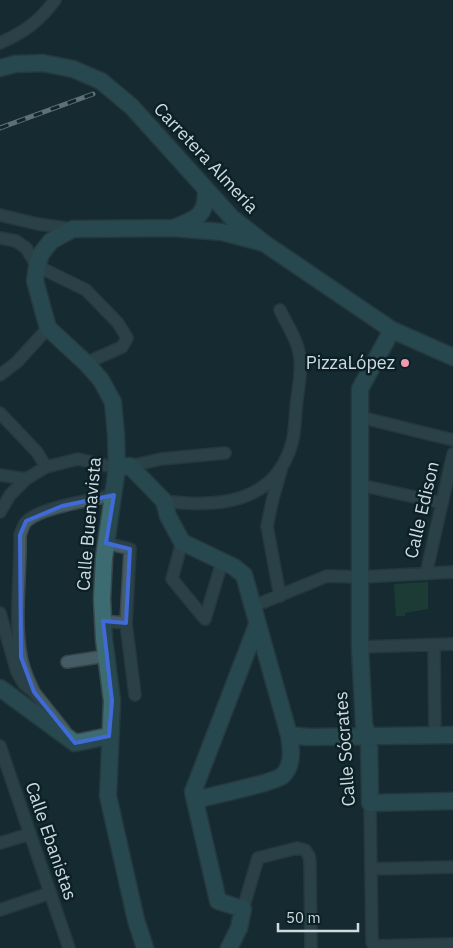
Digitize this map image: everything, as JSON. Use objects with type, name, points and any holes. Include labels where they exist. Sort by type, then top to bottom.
[{"type":"street","points":[[0,43],[23,32],[46,12],[55,0]]},
{"type":"street","name":"Carretera Almería","points":[[0,68],[14,64],[43,63],[73,70],[101,81],[132,107],[206,192],[230,216],[264,244],[392,330],[453,357]]},
{"type":"street","points":[[173,228],[193,220],[203,212],[206,203],[206,192]]},
{"type":"street","points":[[0,215],[38,224],[73,228],[173,228],[222,232],[264,244]]},
{"type":"street","points":[[173,228],[230,216]]},
{"type":"street","points":[[205,231],[223,225],[230,216]]},
{"type":"street","points":[[0,375],[17,362],[48,328],[36,281],[36,266],[41,254],[52,241],[73,228]]},
{"type":"street","points":[[0,238],[16,241],[26,248],[36,266],[86,290],[118,323],[127,338],[122,347],[86,363]]},
{"type":"street","points":[[280,310],[296,342],[300,359],[293,442],[281,470],[267,526],[280,596]]},
{"type":"street","name":"Calle Buenavista","points":[[48,328],[102,380],[113,402],[116,435],[123,467],[114,495],[106,543],[102,599],[106,656],[112,701],[109,736],[108,796],[136,920],[145,948]]},
{"type":"street","name":"Calle Sócrates","points":[[375,947],[372,942],[369,737],[364,725],[360,647],[360,389],[392,330]]},
{"type":"street","points":[[0,413],[37,452],[46,466]]},
{"type":"street","points":[[360,417],[453,440]]},
{"type":"street","points":[[0,512],[10,495],[26,478],[46,466],[78,459],[123,467],[161,458],[225,453]]},
{"type":"street","name":"Calle Edison","points":[[426,574],[453,454]]},
{"type":"street","points":[[123,467],[164,501],[192,505],[230,501],[244,497],[260,490],[281,470]]},
{"type":"street","points":[[0,475],[26,478]]},
{"type":"street","points":[[360,485],[442,503]]},
{"type":"street","points":[[34,692],[26,675],[21,657],[19,634],[20,535],[23,527],[26,521],[62,506],[114,495]]},
{"type":"street","points":[[164,501],[168,516],[182,542],[244,575],[289,735],[291,758],[282,776],[195,800]]},
{"type":"street","points":[[182,542],[172,580],[205,619],[222,562]]},
{"type":"street","points":[[106,543],[130,549],[126,623],[134,695]]},
{"type":"street","points":[[254,606],[327,576],[361,577],[453,572]]},
{"type":"street","points":[[0,613],[17,672],[24,684],[34,692],[75,743]]},
{"type":"street","points":[[103,622],[126,623]]},
{"type":"street","points":[[243,909],[218,901],[193,792],[257,626]]},
{"type":"street","points":[[360,647],[453,644]]},
{"type":"street","points":[[434,645],[435,736]]},
{"type":"street","points":[[67,662],[106,656]]},
{"type":"street","points":[[0,688],[75,743],[109,736]]},
{"type":"street","points":[[289,735],[308,738],[453,735]]},
{"type":"street","name":"Calle Ebanistas","points":[[0,746],[4,774],[30,834],[69,948]]},
{"type":"street","points":[[370,803],[453,801]]},
{"type":"street","points":[[0,844],[30,834]]},
{"type":"street","points":[[229,948],[239,928],[258,858],[297,848],[305,850],[309,856],[311,948]]},
{"type":"street","points":[[371,869],[453,868]]},
{"type":"street","points":[[0,910],[50,894]]},
{"type":"street","points":[[375,947],[453,944]]},
{"type":"highlighted area","points":[[114,495],[106,543],[130,549],[126,623],[103,621],[112,701],[109,736],[75,743],[34,692],[21,657],[20,535],[26,521],[62,506]]},
{"type":"green space","points":[[428,582],[428,609],[405,613],[405,616],[396,616],[394,584]]},
{"type":"railway","points":[[0,128],[93,94]]},
{"type":"place","name":"PizzaLópez","points":[[405,363]]}]
